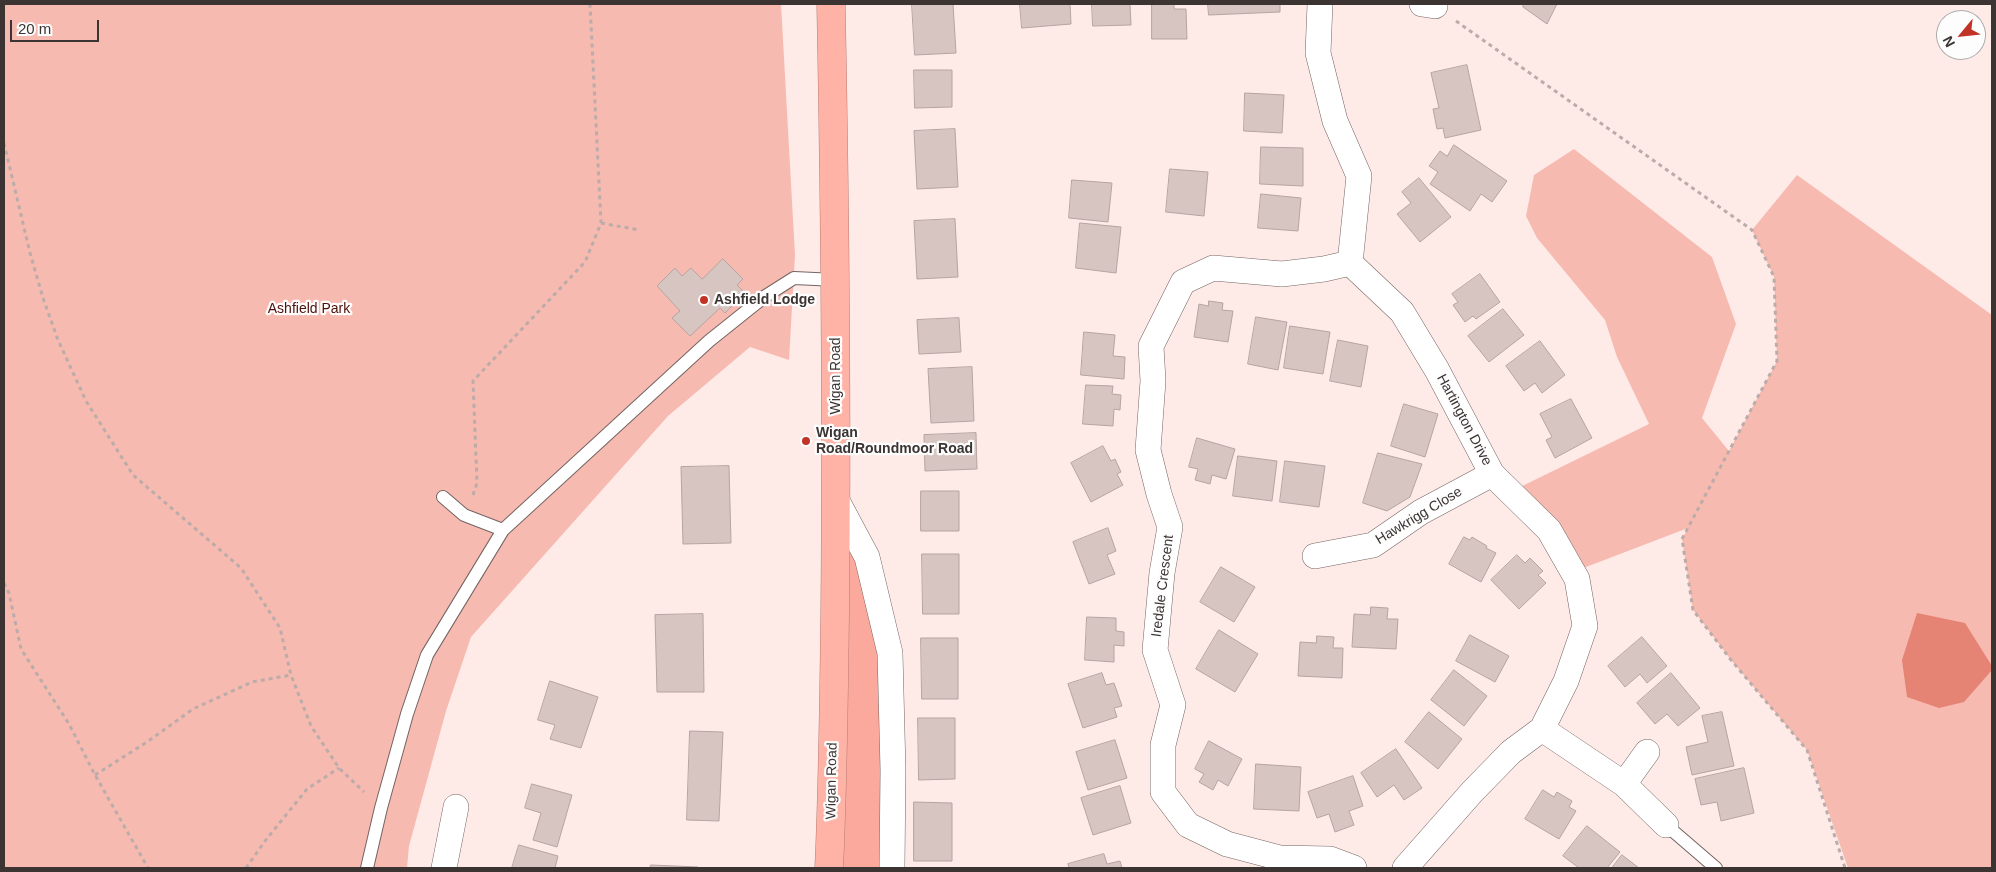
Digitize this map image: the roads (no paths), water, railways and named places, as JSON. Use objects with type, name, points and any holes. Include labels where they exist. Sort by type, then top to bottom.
[{"type":"highway","name":"Wigan Road","points":[[829,868],[833,795],[836,500],[836,280],[831,4]]},
{"type":"street","points":[[1320,4],[1318,52],[1335,122],[1359,176],[1350,263]]},
{"type":"street","name":"Hartington Drive","points":[[1350,263],[1402,312],[1438,370],[1492,474],[1549,530],[1577,579],[1585,626],[1566,681],[1542,729],[1511,752],[1472,792],[1405,868]]},
{"type":"street","name":"Iredale Crescent","points":[[1350,263],[1324,269],[1282,274],[1213,268],[1183,282],[1151,346],[1153,381],[1148,450],[1170,528],[1162,574],[1155,650],[1172,705],[1163,746],[1163,792],[1188,825],[1227,844],[1280,858],[1330,859],[1354,868]]},
{"type":"street","name":"Hawkrigg Close","points":[[1314,556],[1373,545],[1421,512],[1492,474]]},
{"type":"street","points":[[836,500],[868,557],[890,653],[893,770],[892,868]]},
{"type":"street","points":[[1542,729],[1624,784],[1666,825]]},
{"type":"street","points":[[1624,784],[1647,752]]},
{"type":"street","points":[[444,868],[456,807]]},
{"type":"lane","points":[[367,868],[381,808],[407,714],[426,655],[503,530],[709,341],[764,297],[794,278],[836,280]]},
{"type":"lane","points":[[443,497],[464,515],[503,530]]},
{"type":"lane","points":[[1666,825],[1716,868]]},
{"type":"place","name":"Ashfield Lodge","points":[[704,300]]},
{"type":"place","name":"Wigan Road/Roundmoor Road","points":[[806,441]]},
{"type":"park label","name":"Ashfield Park","points":[[309,309]]}]
